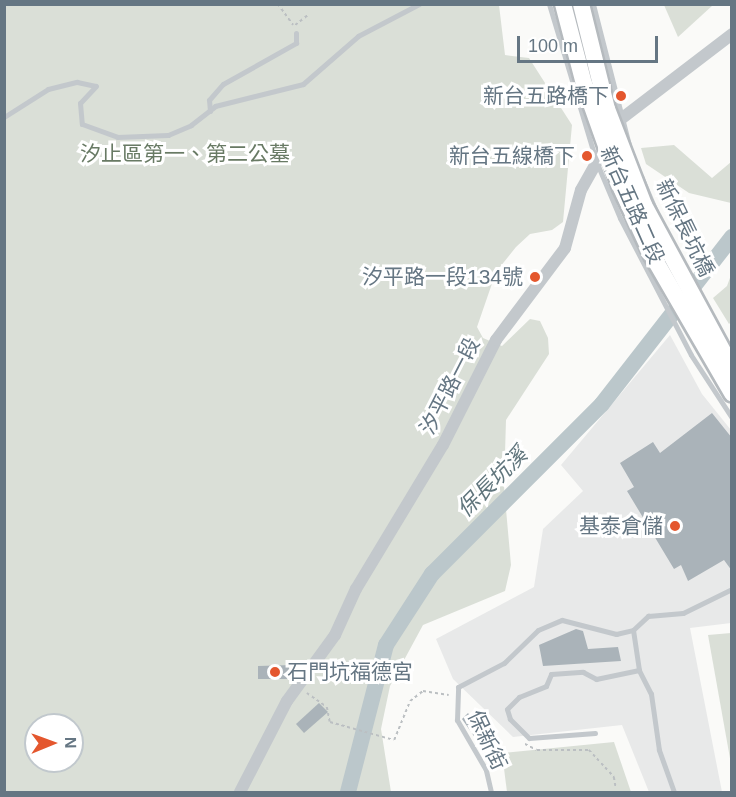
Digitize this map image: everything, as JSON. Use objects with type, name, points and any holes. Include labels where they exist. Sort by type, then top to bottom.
[{"type":"main road","name":"新台五路二段","points":[[562,4],[584,84],[621,188],[657,264],[732,393]]},
{"type":"main road","name":"新台五路二段","points":[[581,4],[607,109],[644,205],[732,368]]},
{"type":"street","name":"汐平路一段","points":[[240,792],[296,689],[336,635],[356,589],[443,445],[496,340],[566,248],[581,190],[621,119],[732,34]]},
{"type":"lane","points":[[4,117],[48,89],[77,82],[96,87],[80,103],[82,124],[117,137],[168,135],[210,111],[303,84],[358,36],[419,4]]},
{"type":"lane","points":[[549,4],[604,181],[691,355],[730,416]]},
{"type":"lane","name":"新保長坑橋","points":[[593,4],[621,119],[631,150],[668,240],[732,350]]},
{"type":"lane","points":[[210,111],[209,100],[223,84],[296,43],[296,33]]},
{"type":"lane","name":"保新街","points":[[491,792],[486,770],[457,720],[456,696],[463,681],[504,663],[538,630],[562,620],[616,634],[633,630],[648,616],[683,613],[732,589]]},
{"type":"lane","points":[[633,630],[639,670],[651,694],[659,750],[674,792]]},
{"type":"lane","points":[[595,733],[528,738],[510,719],[507,709],[519,697],[546,687],[551,674],[583,672],[596,679],[639,670]]},
{"type":"path","points":[[278,4],[296,33]]},
{"type":"path","points":[[293,26],[308,15]]},
{"type":"path","points":[[296,689],[320,700],[332,714],[330,722],[390,739],[400,732],[411,701],[423,691],[456,696]]},
{"type":"path","points":[[528,738],[525,746],[537,750],[589,750],[614,777],[616,788]]},
{"type":"shaded area","points":[[670,335],[702,394],[731,430],[731,623],[690,628],[722,792],[649,792],[622,725],[513,737],[453,679],[436,639],[534,587],[543,529],[583,491],[561,465]]},
{"type":"green space","name":"汐止區第一、第二公墓","points":[[5,5],[499,5],[505,55],[529,58],[572,125],[563,222],[552,230],[530,234],[516,247],[496,272],[477,327],[483,338],[502,346],[530,319],[540,321],[548,338],[549,354],[506,420],[504,487],[511,565],[505,591],[423,625],[390,686],[381,729],[391,792],[5,792]]},
{"type":"green space","points":[[664,5],[713,5],[678,37]]},
{"type":"green space","points":[[674,145],[712,178],[731,162],[731,203],[689,193],[646,164],[641,148]]},
{"type":"green space","points":[[731,275],[731,322],[729,324],[713,298],[727,286]]},
{"type":"green space","points":[[732,633],[731,764],[708,635]]},
{"type":"green space","points":[[614,742],[631,792],[507,792],[502,753]]},
{"type":"building","points":[[712,413],[732,438],[732,571],[724,560],[688,581],[681,565],[674,569],[627,491],[634,487],[620,463],[653,442],[660,453]]},
{"type":"building","points":[[576,629],[583,631],[588,649],[618,647],[621,661],[543,666],[539,645]]},
{"type":"building","name":"石門坑福德宮","points":[[293,665],[293,679],[258,679],[258,666]]},
{"type":"building","points":[[319,703],[328,712],[304,733],[296,724]]},
{"type":"building","points":[[468,713],[484,734],[478,742],[462,719]]},
{"type":"waterway","name":"保長坑溪","points":[[348,792],[386,645],[432,574],[602,404],[732,237]]},
{"type":"place","name":"新台五路橋下","points":[[621,96]]},
{"type":"place","name":"新台五線橋下","points":[[587,156]]},
{"type":"place","name":"汐平路一段134號","points":[[535,277]]},
{"type":"place","name":"基泰倉儲","points":[[675,526]]},
{"type":"place","name":"石門坑福德宮","points":[[275,672]]}]
